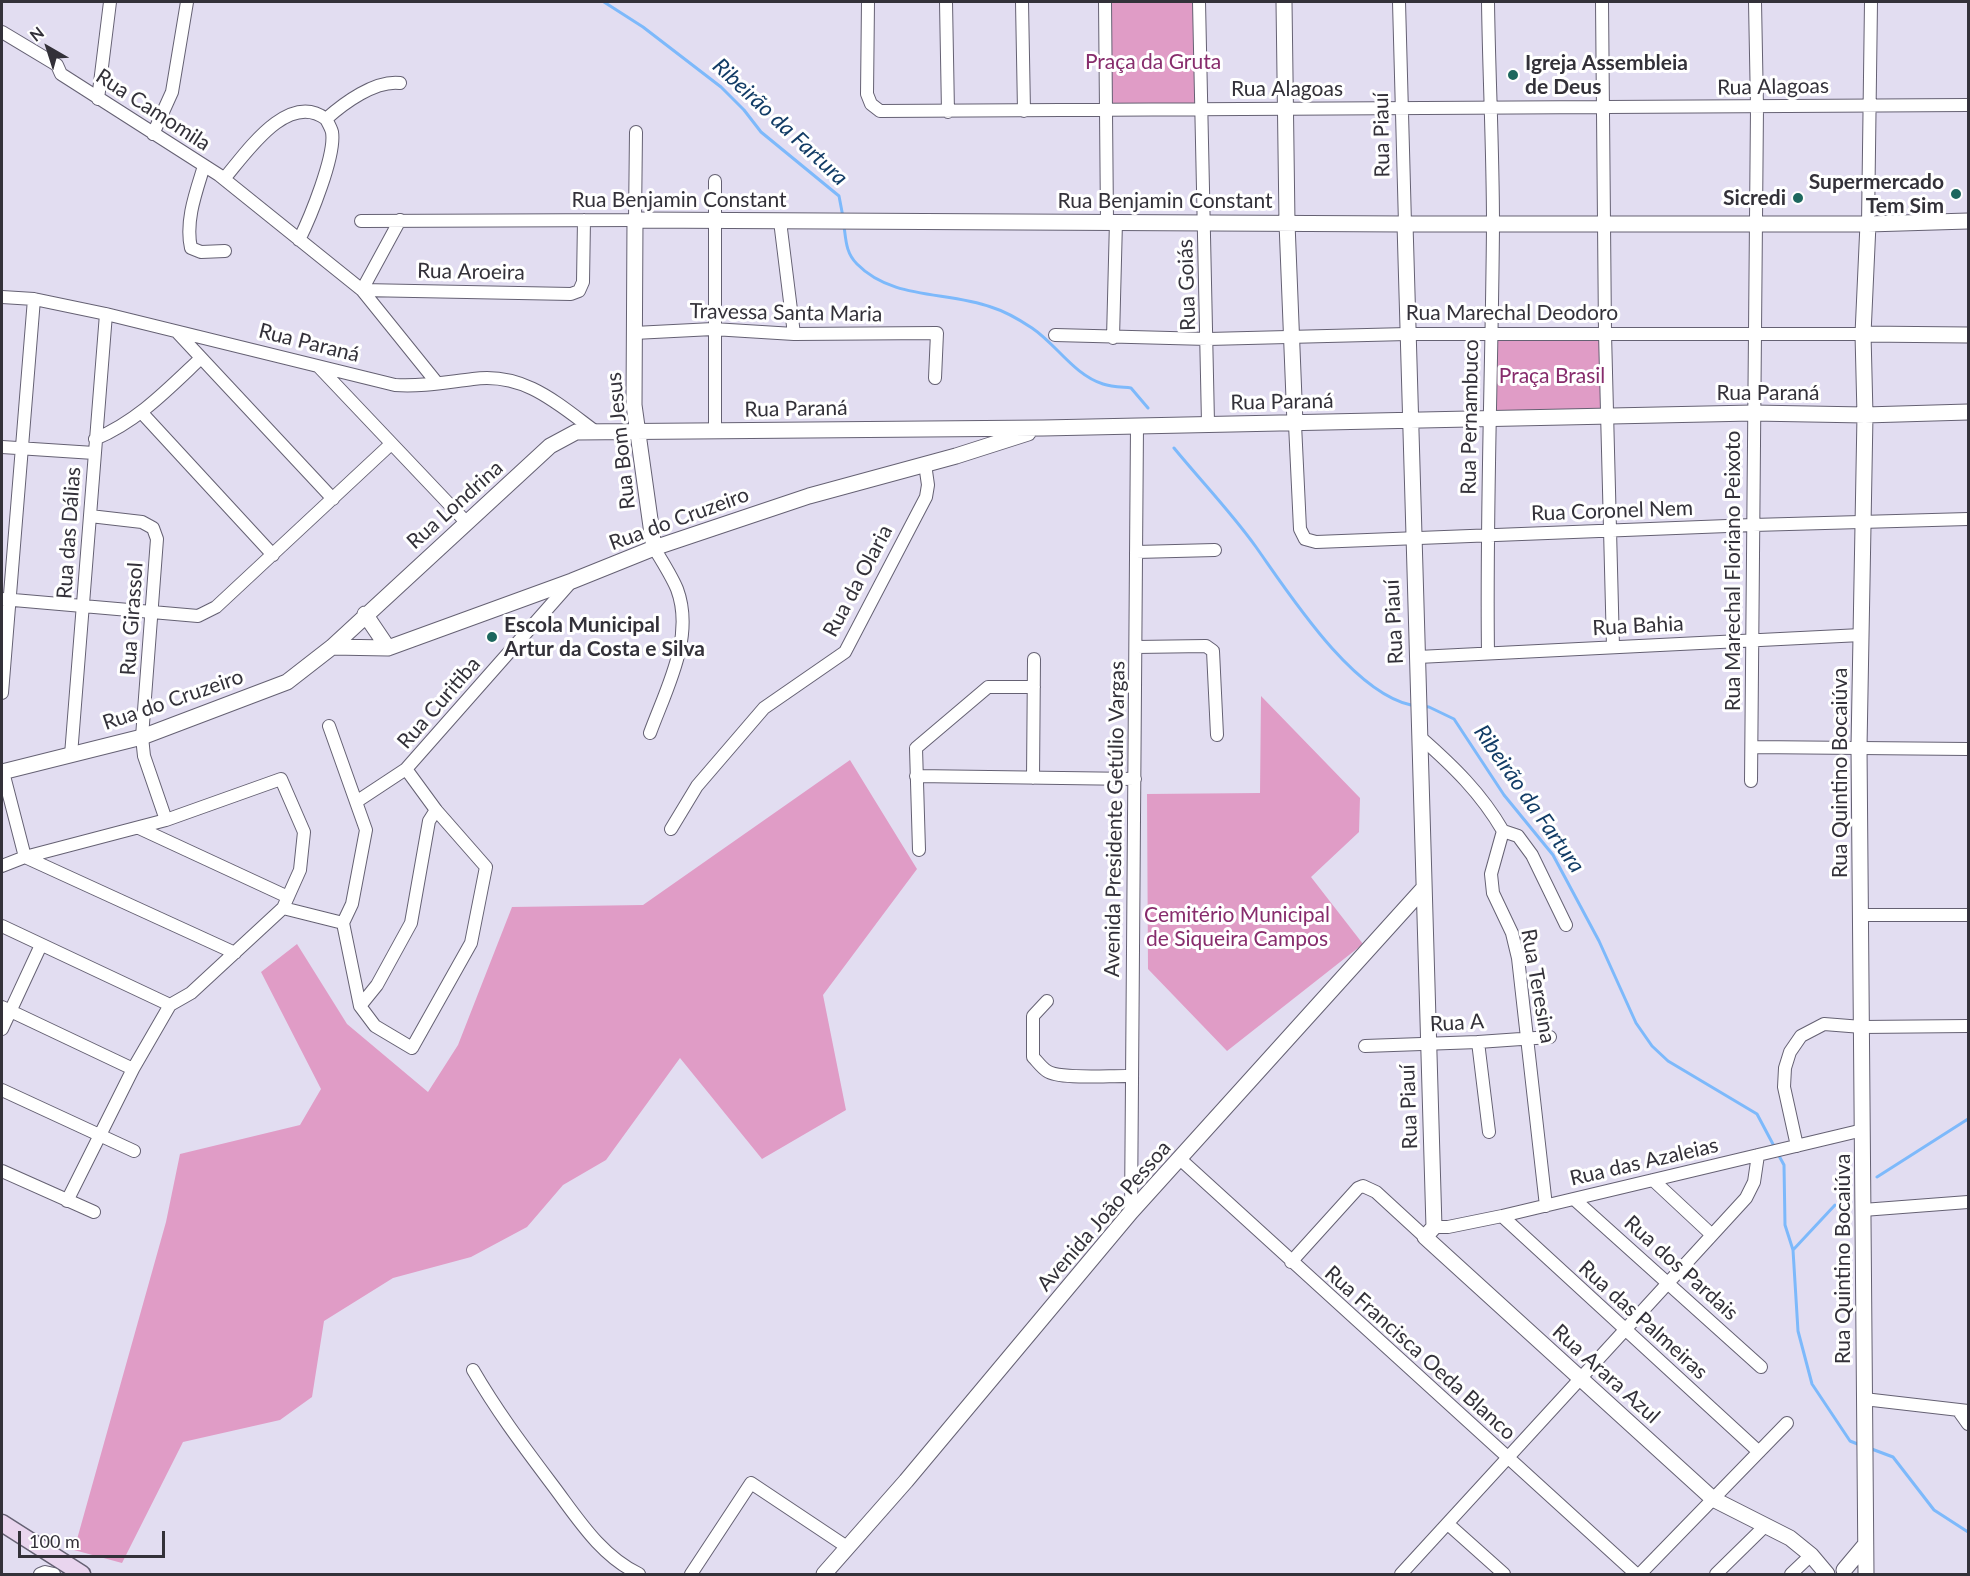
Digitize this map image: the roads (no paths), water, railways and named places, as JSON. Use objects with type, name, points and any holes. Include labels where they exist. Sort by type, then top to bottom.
[{"type":"main road","points":[[2,1523],[82,1575]]},
{"type":"street","points":[[99,99],[110,2]]},
{"type":"street","points":[[153,134],[172,93],[187,2]]},
{"type":"street","name":"Rua Alagoas","points":[[868,2],[867,94],[871,104],[880,111],[1968,105]]},
{"type":"street","points":[[946,2],[948,112]]},
{"type":"street","points":[[1022,2],[1024,111]]},
{"type":"street","points":[[1105,2],[1113,338]]},
{"type":"street","name":"Rua Goiás","points":[[1199,2],[1208,423]]},
{"type":"street","points":[[1284,2],[1287,223],[1295,424]]},
{"type":"street","name":"Rua Piauí","points":[[1399,2],[1411,540],[1418,657],[1422,890],[1428,1044],[1429,1232]]},
{"type":"street","name":"Rua Pernambuco","points":[[1488,2],[1493,223],[1491,420],[1486,536],[1488,653]]},
{"type":"street","points":[[1602,2],[1605,333],[1613,647]]},
{"type":"street","name":"Rua Marechal Floriano Peixoto","points":[[1750,781],[1757,107],[1755,2]]},
{"type":"street","name":"Rua Quintino Bocaiúva","points":[[1866,1575],[1859,747],[1865,415],[1863,334],[1868,224],[1871,2]]},
{"type":"street","name":"Rua Camomila","points":[[2,32],[57,65],[61,74],[224,179],[362,290],[437,384]]},
{"type":"street","points":[[326,119],[346,104],[376,87],[391,82],[400,83]]},
{"type":"street","points":[[224,179],[255,144],[291,113],[311,110],[326,119],[332,131],[332,142],[320,190],[299,240]]},
{"type":"street","name":"Rua Bom Jesus","points":[[636,132],[634,333],[638,432],[654,548],[677,589],[683,618],[679,652],[650,733]]},
{"type":"street","points":[[204,166],[193,200],[188,237],[191,248],[201,252],[225,251]]},
{"type":"street","points":[[715,181],[713,329],[715,431]]},
{"type":"street","name":"Rua Benjamin Constant","points":[[361,221],[715,219],[780,222],[852,220],[1405,224],[1605,222],[1868,224],[1968,221]]},
{"type":"street","points":[[362,290],[400,220]]},
{"type":"street","name":"Rua Aroeira","points":[[362,290],[571,294],[579,291],[583,282],[584,220]]},
{"type":"street","points":[[780,222],[794,334]]},
{"type":"street","name":"Rua Paraná","points":[[2,297],[34,299],[106,314],[395,385],[502,378],[526,384],[541,391],[596,432]]},
{"type":"street","points":[[2,693],[5,599],[34,299]]},
{"type":"street","name":"Rua das Dálias","points":[[71,755],[106,314]]},
{"type":"street","name":"Travessa Santa Maria","points":[[634,333],[713,329],[794,334],[937,333],[936,378]]},
{"type":"street","points":[[177,332],[333,499]]},
{"type":"street","name":"Rua Marechal Deodoro","points":[[1055,335],[1208,339],[1407,334],[1968,335]]},
{"type":"street","points":[[95,439],[115,431],[142,413],[201,358]]},
{"type":"street","points":[[319,367],[467,522]]},
{"type":"street","name":"Rua Paraná","points":[[576,432],[1042,428],[1753,413],[1865,415],[1968,412]]},
{"type":"street","points":[[142,413],[273,555]]},
{"type":"street","name":"Rua Coronel Nem","points":[[1295,424],[1300,529],[1305,539],[1316,542],[1968,519]]},
{"type":"street","name":"Avenida Presidente Getúlio Vargas","points":[[1131,1212],[1137,426]]},
{"type":"street","points":[[950,428],[956,456]]},
{"type":"street","name":"Rua do Cruzeiro","points":[[332,647],[388,648],[572,581],[654,548],[809,496],[956,456],[1042,428]]},
{"type":"street","name":"Rua Londrina","points":[[287,682],[332,647],[365,614],[550,446],[576,432]]},
{"type":"street","points":[[5,599],[198,616],[216,607],[391,444]]},
{"type":"street","points":[[2,447],[94,453]]},
{"type":"street","name":"Rua da Olaria","points":[[671,829],[697,786],[764,708],[845,652],[926,497],[928,485],[925,464]]},
{"type":"street","name":"Rua Girassol","points":[[90,516],[142,522],[153,528],[157,538],[142,737],[146,763],[166,820]]},
{"type":"street","points":[[1136,552],[1215,550]]},
{"type":"street","name":"Rua Curitiba","points":[[356,802],[406,769],[572,581]]},
{"type":"street","points":[[365,614],[388,648]]},
{"type":"street","name":"Rua Bahia","points":[[1418,657],[1861,635]]},
{"type":"street","points":[[1136,647],[1206,646],[1213,651],[1216,735]]},
{"type":"street","points":[[1033,778],[1034,659]]},
{"type":"street","name":"Rua do Cruzeiro","points":[[2,772],[142,737],[287,682]]},
{"type":"street","points":[[919,850],[916,748],[988,687],[1034,687]]},
{"type":"street","points":[[329,726],[366,830],[352,904],[343,922],[360,1006],[375,1026],[412,1048],[471,944],[486,867],[436,810],[406,769]]},
{"type":"street","points":[[1420,737],[1459,772],[1487,804],[1503,831],[1518,836],[1532,855],[1566,925]]},
{"type":"street","points":[[1752,747],[1968,749]]},
{"type":"street","points":[[2,772],[25,857]]},
{"type":"street","points":[[916,776],[1135,779]]},
{"type":"street","points":[[2,866],[25,857],[166,820],[281,779],[304,832],[300,870],[286,902],[235,953],[190,993],[170,1005],[133,1069],[67,1201]]},
{"type":"street","points":[[360,1006],[377,985],[411,923],[429,820],[436,810]]},
{"type":"street","points":[[139,828],[286,902],[343,922]]},
{"type":"street","name":"Rua Teresina","points":[[1503,831],[1491,874],[1493,893],[1512,933],[1528,1038],[1546,1206]]},
{"type":"street","points":[[25,857],[235,953]]},
{"type":"street","name":"Avenida João Pessoa","points":[[824,1575],[914,1472],[1131,1212],[1422,890]]},
{"type":"street","points":[[1862,915],[1968,915]]},
{"type":"street","points":[[2,926],[170,1005]]},
{"type":"street","points":[[2,1029],[6,1009],[41,945]]},
{"type":"street","points":[[1047,1001],[1033,1016],[1033,1057],[1047,1072],[1068,1077],[1098,1074],[1132,1076]]},
{"type":"street","points":[[6,1009],[133,1069]]},
{"type":"street","points":[[1797,1146],[1784,1088],[1785,1068],[1790,1052],[1801,1036],[1824,1024],[1862,1027],[1968,1026]]},
{"type":"street","name":"Rua A","points":[[1365,1046],[1478,1042],[1550,1036]]},
{"type":"street","points":[[1478,1042],[1489,1132]]},
{"type":"street","points":[[2,1090],[134,1151]]},
{"type":"street","name":"Rua das Azaleias","points":[[1429,1232],[1863,1130]]},
{"type":"street","points":[[1401,1575],[1746,1198],[1754,1182],[1762,1154]]},
{"type":"street","name":"Rua Francisca Oeda Blanco","points":[[1180,1159],[1638,1575]]},
{"type":"street","points":[[2,1171],[94,1212]]},
{"type":"street","points":[[1653,1180],[1712,1235]]},
{"type":"street","name":"Rua Arara Azul","points":[[1291,1262],[1358,1188],[1370,1188],[1429,1232],[1579,1378],[1713,1499],[1790,1538],[1811,1556],[1827,1575]]},
{"type":"street","name":"Rua dos Pardais","points":[[1574,1199],[1761,1367]]},
{"type":"street","points":[[1863,1210],[1968,1202]]},
{"type":"street","name":"Rua das Palmeiras","points":[[1502,1216],[1759,1452]]},
{"type":"street","points":[[473,1370],[496,1412],[584,1527],[611,1558],[639,1575]]},
{"type":"street","points":[[1864,1399],[1963,1411],[1968,1424]]},
{"type":"street","points":[[1638,1575],[1787,1423]]},
{"type":"street","points":[[691,1575],[751,1483],[847,1547]]},
{"type":"street","points":[[1448,1524],[1504,1575]]},
{"type":"street","points":[[1716,1575],[1766,1526]]},
{"type":"street","points":[[1841,1572],[1865,1545]]},
{"type":"street","points":[[1791,1575],[1811,1556]]},
{"type":"street","points":[[1841,1572],[1853,1569],[1862,1575]]},
{"type":"street","points":[[40,1575],[45,1572],[54,1575]]},
{"type":"waterway","name":"Ribeirão da Fartura","points":[[604,2],[643,27],[721,87],[744,110],[761,132],[839,196],[843,217]]},
{"type":"waterway","name":"Ribeirão da Fartura","points":[[844,226],[851,256],[871,276],[903,289],[974,302],[1007,313],[1041,335],[1083,374],[1103,384],[1131,388],[1148,408]]},
{"type":"waterway","name":"Ribeirão da Fartura","points":[[1174,448],[1236,521],[1304,615],[1345,662],[1367,682],[1389,696],[1411,705]]},
{"type":"waterway","name":"Ribeirão da Fartura","points":[[1421,706],[1429,707],[1454,719],[1504,795],[1553,855],[1599,941],[1636,1023],[1652,1046],[1668,1061],[1757,1114],[1775,1148]]},
{"type":"waterway","points":[[1877,1177],[1968,1119]]},
{"type":"waterway","points":[[1778,1154],[1784,1165],[1785,1225],[1793,1250],[1798,1331],[1812,1384],[1850,1441],[1860,1445]]},
{"type":"waterway","points":[[1793,1250],[1835,1205]]},
{"type":"waterway","points":[[1869,1448],[1893,1457],[1934,1510],[1968,1532]]},
{"type":"place","name":"Igreja Assembleia de Deus","points":[[1513,75]]},
{"type":"place","name":"Supermercado Tem Sim","points":[[1956,194]]},
{"type":"place","name":"Sicredi","points":[[1798,198]]},
{"type":"place","name":"Escola Municipal Artur da Costa e Silva","points":[[492,637]]},
{"type":"park label","name":"Praça da Gruta","points":[[1153,62]]},
{"type":"park label","name":"Praça Brasil","points":[[1552,376]]},
{"type":"park label","name":"Cemitério Municipal de Siqueira Campos","points":[[1237,927]]}]
